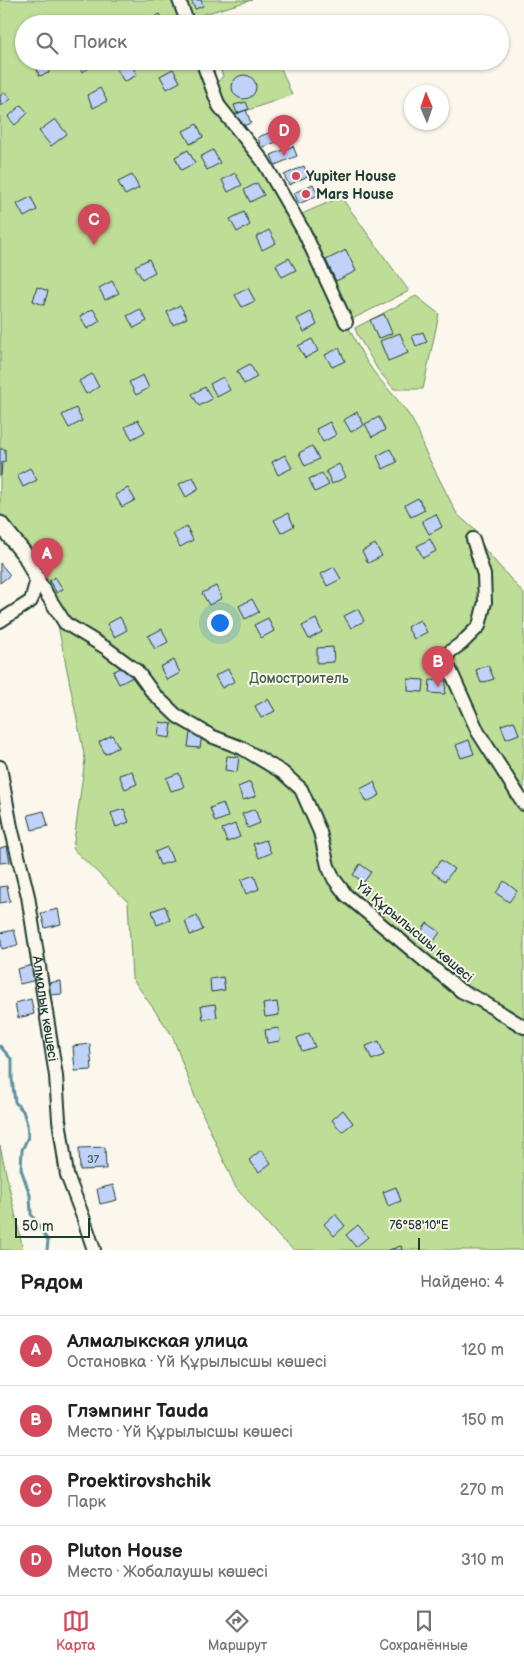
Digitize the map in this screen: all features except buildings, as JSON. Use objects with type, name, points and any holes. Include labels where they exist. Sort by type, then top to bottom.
[{"type":"street","points":[[179,0],[185,15]]},
{"type":"street","points":[[205,70],[219,106],[263,161],[304,232],[346,322]]},
{"type":"street","points":[[0,524],[26,556],[37,579],[31,601],[0,621]]},
{"type":"street","points":[[473,539],[484,575],[485,602],[479,626],[462,643],[448,653],[447,663],[478,732],[524,804]]},
{"type":"street","name":"Үй Құрылысшы көшесі","points":[[37,579],[65,623],[137,670],[153,693],[178,716],[211,736],[242,748],[282,772],[301,789],[320,832],[328,866],[334,879],[346,895],[461,991],[480,1000],[524,1027]]},
{"type":"street","name":"Алмалық көшесі","points":[[0,767],[11,827],[28,896],[56,1076],[59,1120],[67,1175],[84,1217],[94,1250]]},
{"type":"green space","name":"Домостроитель","points":[[0,0],[252,0],[201,15],[15,15],[15,70],[208,70],[217,83],[223,76],[220,70],[282,70],[292,95],[234,115],[295,217],[341,197],[409,291],[346,322],[372,370],[411,418],[421,437],[423,447],[457,514],[475,530],[486,551],[524,594],[524,1250],[294,1250],[281,1239],[236,1188],[195,1097],[172,1035],[132,978],[128,902],[73,849],[85,759],[49,581],[0,524]]},
{"type":"green space","points":[[416,296],[439,314],[423,389],[394,389],[378,370],[355,328]]},
{"type":"green space","points":[[0,1146],[23,1249],[21,1250],[0,1250]]},
{"type":"waterway","points":[[0,1046],[12,1060],[15,1102],[23,1111],[27,1124],[28,1137],[22,1150],[21,1169],[30,1195],[31,1214],[48,1241],[47,1250]]},
{"type":"place","name":"Pluton House","points":[[284,156]]},
{"type":"place","name":"Yupiter House","points":[[296,176]]},
{"type":"place","name":"Mars House","points":[[306,194]]},
{"type":"place","name":"Proektirovshchik","points":[[94,245]]},
{"type":"place","name":"Алмалыкская улица","points":[[47,579]]},
{"type":"place","name":"Глэмпинг Tauda","points":[[438,687]]}]
